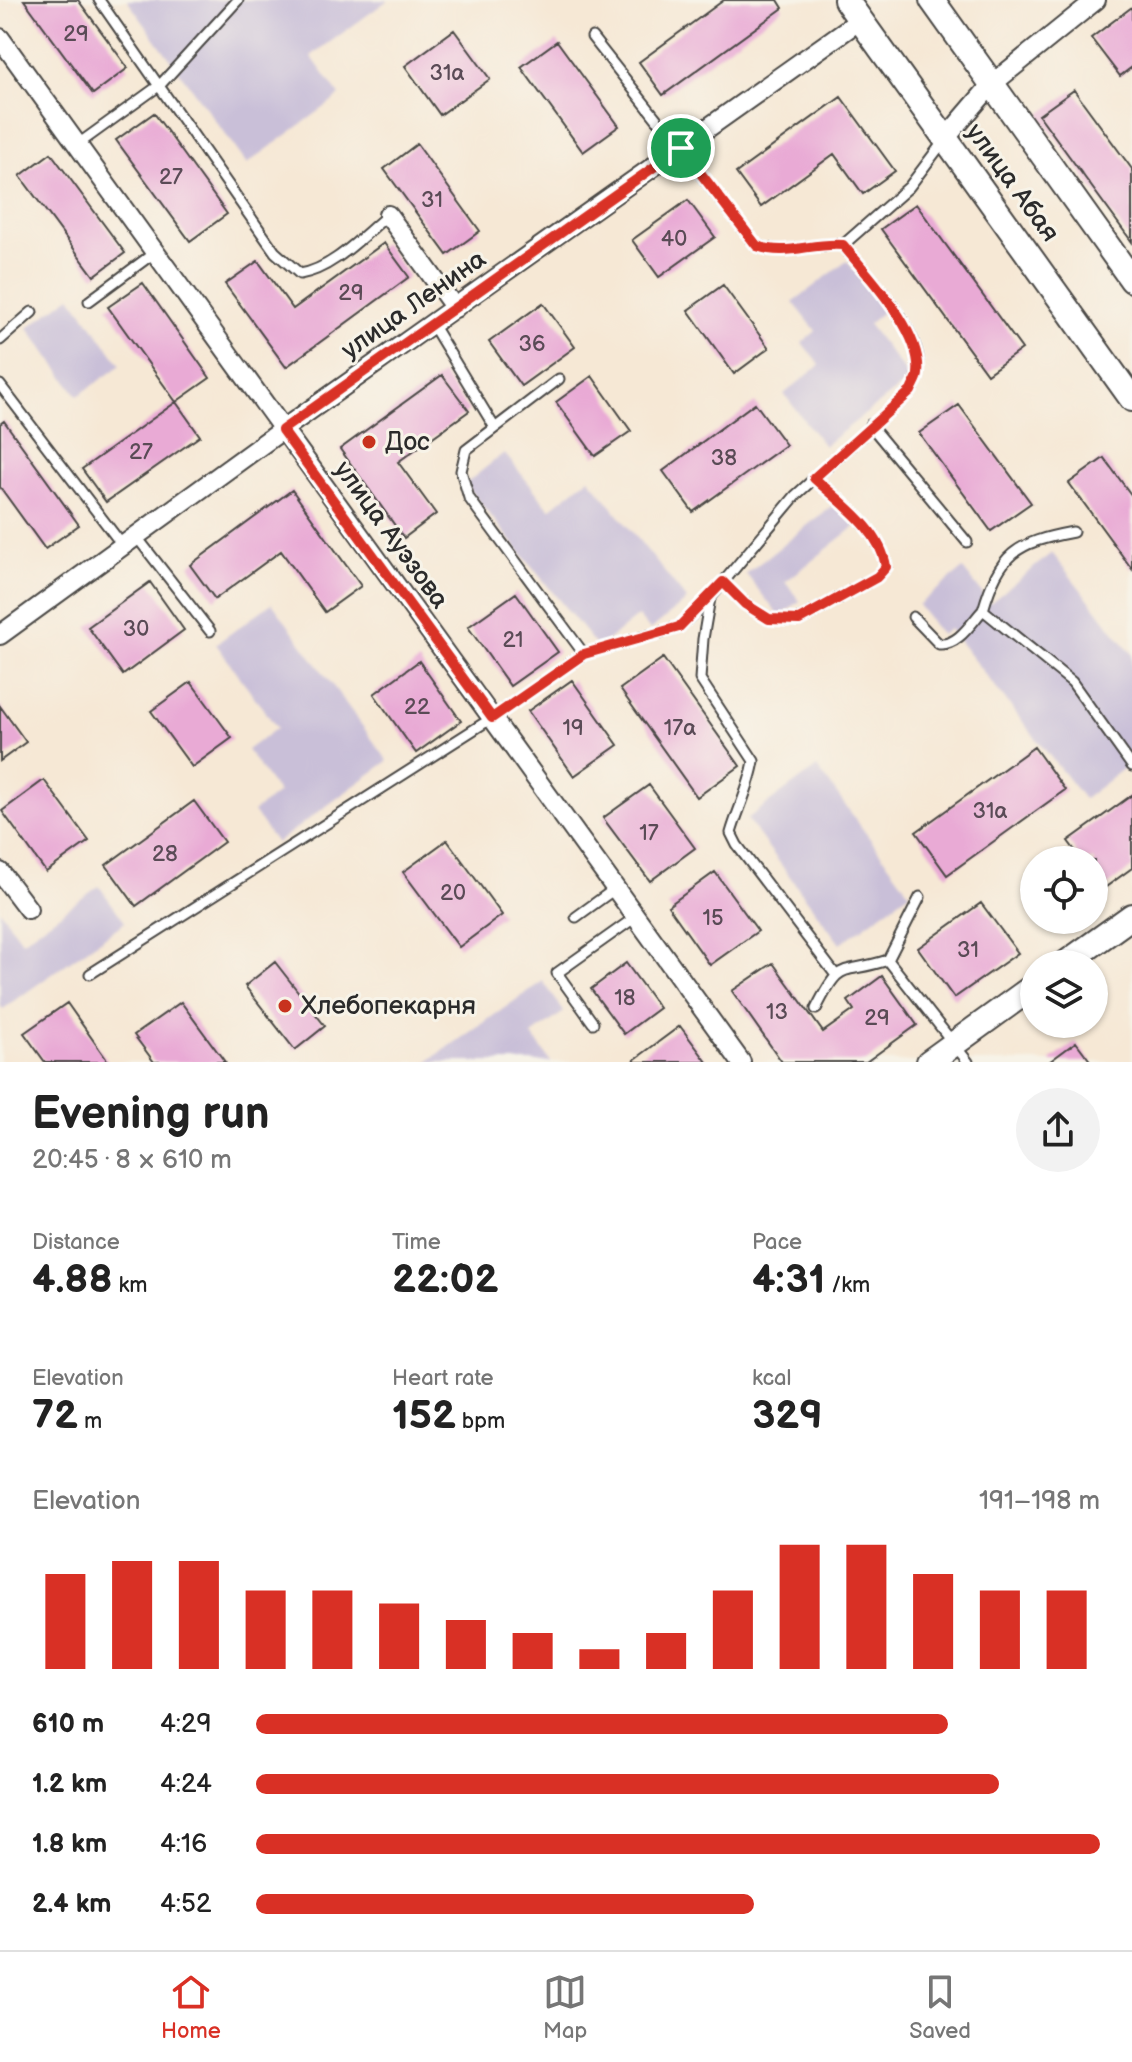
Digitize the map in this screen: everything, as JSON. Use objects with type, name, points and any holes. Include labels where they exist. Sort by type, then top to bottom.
[{"type":"street","name":"улица Абая","points":[[846,0],[1132,399]]},
{"type":"street","name":"улица Абая","points":[[932,0],[1132,280]]},
{"type":"street","points":[[945,139],[992,84],[1096,0]]},
{"type":"street","name":"улица Ленина","points":[[0,635],[282,430],[860,20]]},
{"type":"street","name":"улица Ауэзова","points":[[0,38],[741,1062]]},
{"type":"street","points":[[388,215],[455,308]]},
{"type":"street","points":[[0,872],[28,909]]},
{"type":"street","points":[[1085,950],[1132,916]]},
{"type":"street","points":[[929,1062],[961,1053],[1020,999]]},
{"type":"lane","points":[[99,0],[275,252],[300,274],[312,272],[337,257],[388,215]]},
{"type":"lane","points":[[77,145],[160,85],[238,0]]},
{"type":"lane","points":[[592,37],[757,246],[774,252],[829,244],[843,245],[909,187],[945,139]]},
{"type":"lane","points":[[90,974],[492,718],[584,654],[679,627],[710,598],[796,495],[911,391],[919,376],[916,349],[901,321],[843,245]]},
{"type":"lane","points":[[89,301],[154,253]]},
{"type":"lane","points":[[0,340],[32,312]]},
{"type":"lane","points":[[432,324],[495,428]]},
{"type":"lane","points":[[559,379],[466,450],[461,471],[469,498],[584,654]]},
{"type":"lane","points":[[0,385],[130,541],[210,631]]},
{"type":"lane","points":[[870,425],[967,542]]},
{"type":"lane","points":[[723,582],[745,604],[769,619],[799,620],[877,577],[886,567],[884,551],[860,520],[814,478]]},
{"type":"lane","points":[[913,617],[939,644],[953,643],[983,610],[992,579],[1010,554],[1034,540],[1073,532]]},
{"type":"lane","points":[[710,598],[700,679],[754,761],[751,781],[740,801],[731,833],[835,974]]},
{"type":"lane","points":[[983,610],[1072,682],[1132,766]]},
{"type":"lane","points":[[576,917],[616,888]]},
{"type":"lane","points":[[888,960],[920,897]]},
{"type":"lane","points":[[593,1023],[557,973],[637,916]]},
{"type":"lane","points":[[816,1009],[835,974],[888,960]]},
{"type":"lane","points":[[888,960],[961,1053]]},
{"type":"shaded area","points":[[127,0],[388,0],[311,56],[340,96],[247,164]]},
{"type":"shaded area","points":[[847,261],[885,310],[868,324],[910,379],[824,446],[784,394],[820,365],[802,343],[816,331],[793,302]]},
{"type":"shaded area","points":[[71,296],[121,365],[78,396],[28,328]]},
{"type":"shaded area","points":[[504,453],[550,509],[589,478],[687,600],[650,630],[638,616],[598,648],[465,484]]},
{"type":"shaded area","points":[[837,502],[856,526],[785,582],[800,601],[780,617],[746,574]]},
{"type":"shaded area","points":[[1052,553],[1132,654],[1132,762],[1084,799],[949,629],[941,635],[918,605],[963,569],[990,603]]},
{"type":"shaded area","points":[[272,603],[388,761],[276,843],[253,812],[278,793],[247,750],[277,728],[216,644]]},
{"type":"shaded area","points":[[817,767],[910,893],[840,944],[747,819]]},
{"type":"shaded area","points":[[99,886],[125,922],[3,1009],[0,1005],[0,910],[22,941]]},
{"type":"shaded area","points":[[543,981],[564,1012],[532,1035],[551,1062],[427,1062]]},
{"type":"building","points":[[24,0],[78,0],[128,68],[93,94]]},
{"type":"building","points":[[724,0],[778,0],[783,8],[663,95],[639,62]]},
{"type":"building","points":[[1132,7],[1132,67],[1120,76],[1091,38]]},
{"type":"building","points":[[454,30],[490,79],[440,115],[405,66]]},
{"type":"building","points":[[557,41],[619,126],[583,152],[521,67]]},
{"type":"building","points":[[1074,90],[1132,169],[1132,242],[1039,115]]},
{"type":"building","points":[[841,97],[895,171],[863,194],[834,154],[761,207],[736,173]]},
{"type":"building","points":[[154,113],[227,214],[190,241],[116,140]]},
{"type":"building","points":[[417,144],[480,231],[447,255],[384,169]]},
{"type":"building","points":[[51,153],[125,253],[94,276],[20,176]]},
{"type":"building","points":[[688,200],[715,237],[659,277],[632,240]]},
{"type":"building","points":[[916,204],[1022,349],[987,374],[881,229]]},
{"type":"building","points":[[384,243],[409,277],[286,367],[225,284],[258,261],[293,309]]},
{"type":"building","points":[[143,283],[210,378],[176,402],[108,307]]},
{"type":"building","points":[[723,285],[769,348],[734,374],[688,310]]},
{"type":"building","points":[[543,303],[575,347],[521,386],[489,342]]},
{"type":"building","points":[[442,375],[469,411],[398,462],[436,514],[404,538],[340,449]]},
{"type":"building","points":[[592,376],[631,431],[595,456],[556,402]]},
{"type":"building","points":[[176,402],[200,436],[106,502],[82,469]]},
{"type":"building","points":[[755,403],[786,445],[693,512],[663,471]]},
{"type":"building","points":[[959,405],[1031,503],[991,531],[919,433]]},
{"type":"building","points":[[4,421],[79,525],[45,549],[0,487],[0,424]]},
{"type":"building","points":[[1104,458],[1132,496],[1132,569],[1069,483]]},
{"type":"building","points":[[292,490],[361,586],[325,612],[281,551],[215,599],[190,565]]},
{"type":"building","points":[[150,582],[184,630],[123,675],[88,627]]},
{"type":"building","points":[[516,593],[558,652],[510,686],[468,627]]},
{"type":"building","points":[[663,658],[740,766],[697,797],[620,689]]},
{"type":"building","points":[[419,661],[461,721],[416,753],[374,694]]},
{"type":"building","points":[[572,680],[618,745],[574,776],[528,711]]},
{"type":"building","points":[[191,682],[232,738],[192,767],[151,711]]},
{"type":"building","points":[[0,706],[26,742],[0,761]]},
{"type":"building","points":[[1034,747],[1065,790],[947,875],[916,832]]},
{"type":"building","points":[[44,780],[89,841],[46,872],[2,811]]},
{"type":"building","points":[[649,785],[695,848],[650,881],[603,818]]},
{"type":"building","points":[[1132,795],[1132,868],[1108,885],[1108,846],[1072,846],[1068,841]]},
{"type":"building","points":[[194,801],[224,842],[136,906],[106,865]]},
{"type":"building","points":[[447,840],[502,915],[459,947],[403,872]]},
{"type":"building","points":[[715,872],[758,931],[710,965],[668,906]]},
{"type":"building","points":[[981,903],[1018,953],[954,998],[918,948]]},
{"type":"building","name":"Хлебопекарня","points":[[275,962],[325,1026],[295,1050],[245,986]]},
{"type":"building","points":[[626,963],[659,1008],[624,1034],[591,989]]},
{"type":"building","points":[[773,963],[823,1032],[854,1010],[848,1001],[882,976],[917,1025],[866,1062],[782,1062],[732,991]]},
{"type":"building","points":[[181,1002],[225,1062],[154,1062],[134,1035]]},
{"type":"building","points":[[67,1003],[107,1060],[104,1062],[45,1062],[24,1033]]},
{"type":"building","points":[[680,1026],[707,1062],[634,1060]]},
{"type":"building","points":[[1076,1042],[1091,1062],[1049,1062]]},
{"type":"place","name":"Дос","points":[[369,442]]},
{"type":"place","name":"Хлебопекарня","points":[[285,1006]]},
{"type":"route","points":[[681,148],[757,246],[774,252],[829,244],[843,245],[901,321],[916,349],[919,376],[911,391],[814,478],[860,520],[884,551],[886,567],[877,577],[799,620],[769,619],[745,604],[723,582],[679,627],[584,654],[492,718],[282,430],[681,148]]}]
